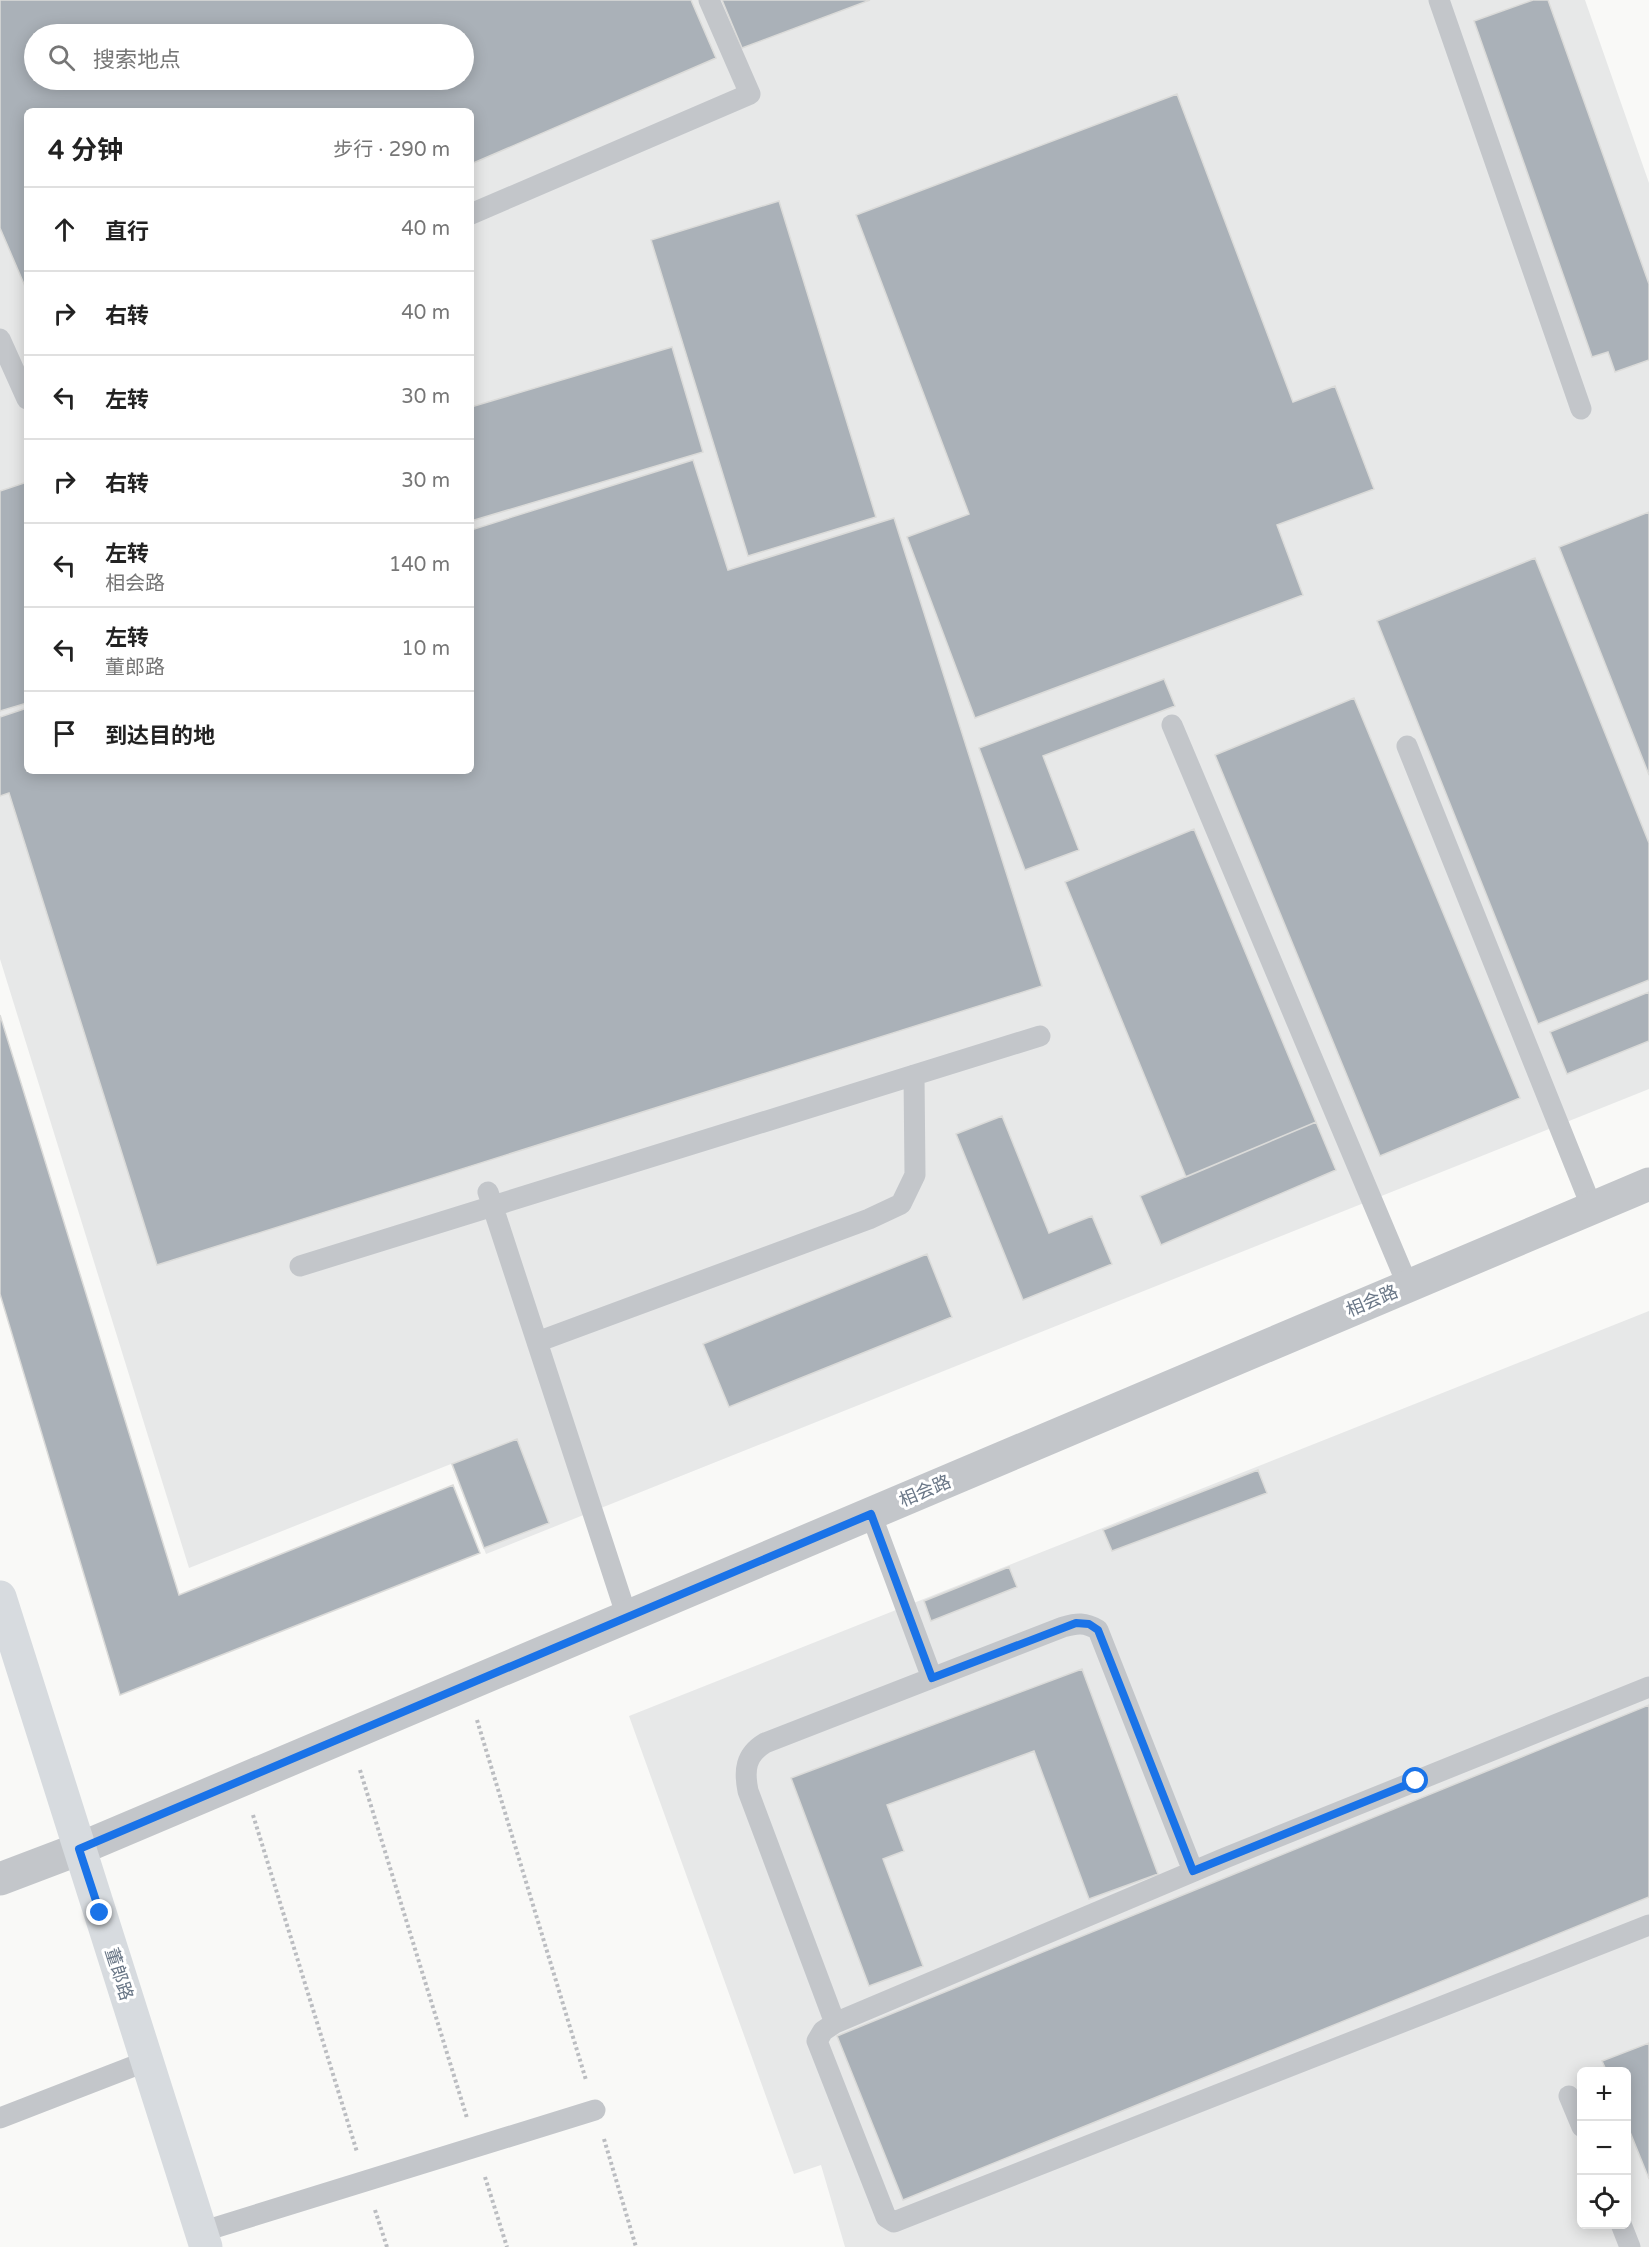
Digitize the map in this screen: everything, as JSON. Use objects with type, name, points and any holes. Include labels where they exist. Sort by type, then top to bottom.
[{"type":"main road","name":"董郎路","points":[[0,1597],[204,2240]]},
{"type":"street","name":"相会路","points":[[0,1879],[79,1849],[1649,1184]]},
{"type":"lane","points":[[474,213],[750,94],[709,0]]},
{"type":"lane","points":[[1439,0],[1581,409]]},
{"type":"lane","points":[[0,339],[24,392]]},
{"type":"lane","points":[[1172,725],[1408,1286]]},
{"type":"lane","points":[[1407,746],[1592,1208]]},
{"type":"lane","points":[[300,1266],[491,1199],[1040,1036]]},
{"type":"lane","points":[[537,1342],[869,1219],[901,1204],[915,1175],[914,1075]]},
{"type":"lane","points":[[491,1199],[627,1617]]},
{"type":"lane","points":[[871,1514],[932,1678]]},
{"type":"lane","points":[[835,2023],[748,1791],[745,1776],[747,1761],[756,1749],[765,1743],[1076,1623],[1089,1624],[1098,1630],[1193,1871]]},
{"type":"lane","points":[[1649,1688],[1193,1871],[835,2023],[823,2031],[817,2041],[886,2217],[894,2223],[1649,1925]]},
{"type":"lane","points":[[0,2118],[147,2061]]},
{"type":"lane","points":[[1569,2096],[1579,2121]]},
{"type":"lane","points":[[204,2240],[366,2181],[595,2110]]},
{"type":"lane","points":[[1623,2229],[1630,2247]]},
{"type":"path","points":[[466,1685],[636,2247]]},
{"type":"path","points":[[349,1735],[507,2247]]},
{"type":"path","points":[[242,1780],[387,2247]]},
{"type":"shaded area","points":[[0,0],[1585,0],[1649,183],[1649,1089],[486,1554],[451,1464],[189,1568],[0,959]]},
{"type":"shaded area","points":[[1649,1311],[1649,2247],[845,2247],[821,2165],[794,2174],[629,1716]]},
{"type":"building","points":[[0,0],[691,0],[716,58],[474,163],[474,108],[24,108],[24,284],[0,228]]},
{"type":"building","points":[[722,0],[870,0],[742,48]]},
{"type":"building","points":[[1533,0],[1548,0],[1649,284],[1649,360],[1615,372],[1608,352],[1592,357],[1474,21]]},
{"type":"building","points":[[1177,94],[1293,402],[1335,386],[1374,489],[1277,525],[1303,595],[975,718],[907,537],[969,514],[856,215]]},
{"type":"building","points":[[779,201],[876,517],[748,556],[651,240]]},
{"type":"building","points":[[672,347],[703,452],[474,520],[474,406]]},
{"type":"building","points":[[693,460],[728,570],[894,518],[1042,986],[157,1265],[9,793],[0,796],[0,717],[24,709],[24,774],[474,774],[474,529]]},
{"type":"building","points":[[24,483],[24,704],[0,711],[0,491]]},
{"type":"building","points":[[1649,512],[1649,775],[1559,547]]},
{"type":"building","points":[[1535,558],[1649,843],[1649,980],[1538,1024],[1377,621]]},
{"type":"building","points":[[1164,679],[1175,706],[1043,756],[1079,850],[1025,870],[979,748]]},
{"type":"building","points":[[1354,698],[1520,1098],[1380,1156],[1215,755]]},
{"type":"building","points":[[1194,829],[1316,1122],[1186,1177],[1065,882]]},
{"type":"building","points":[[1649,992],[1649,1041],[1567,1074],[1550,1032]]},
{"type":"building","points":[[0,1015],[179,1595],[453,1485],[480,1553],[120,1695],[0,1294]]},
{"type":"building","points":[[1002,1116],[1049,1233],[1092,1216],[1112,1264],[1023,1300],[956,1134]]},
{"type":"building","points":[[1316,1122],[1336,1170],[1161,1245],[1140,1196]]},
{"type":"building","points":[[927,1254],[952,1317],[729,1407],[703,1344]]},
{"type":"building","points":[[517,1439],[549,1523],[484,1548],[452,1464]]},
{"type":"building","points":[[1258,1470],[1267,1493],[1112,1551],[1103,1530]]},
{"type":"building","points":[[1009,1567],[1017,1587],[931,1621],[924,1601]]},
{"type":"building","points":[[1082,1669],[1158,1874],[1089,1899],[1034,1751],[887,1805],[904,1851],[883,1859],[923,1966],[869,1986],[791,1778]]},
{"type":"building","points":[[1649,1705],[1649,1897],[903,2200],[837,2036]]},
{"type":"building","points":[[1649,2043],[1649,2179],[1631,2134],[1631,2067],[1605,2067],[1602,2061]]},
{"type":"route","points":[[100,1913],[79,1849],[871,1514],[932,1678],[1076,1623],[1089,1624],[1098,1630],[1193,1871],[1416,1781]]}]
